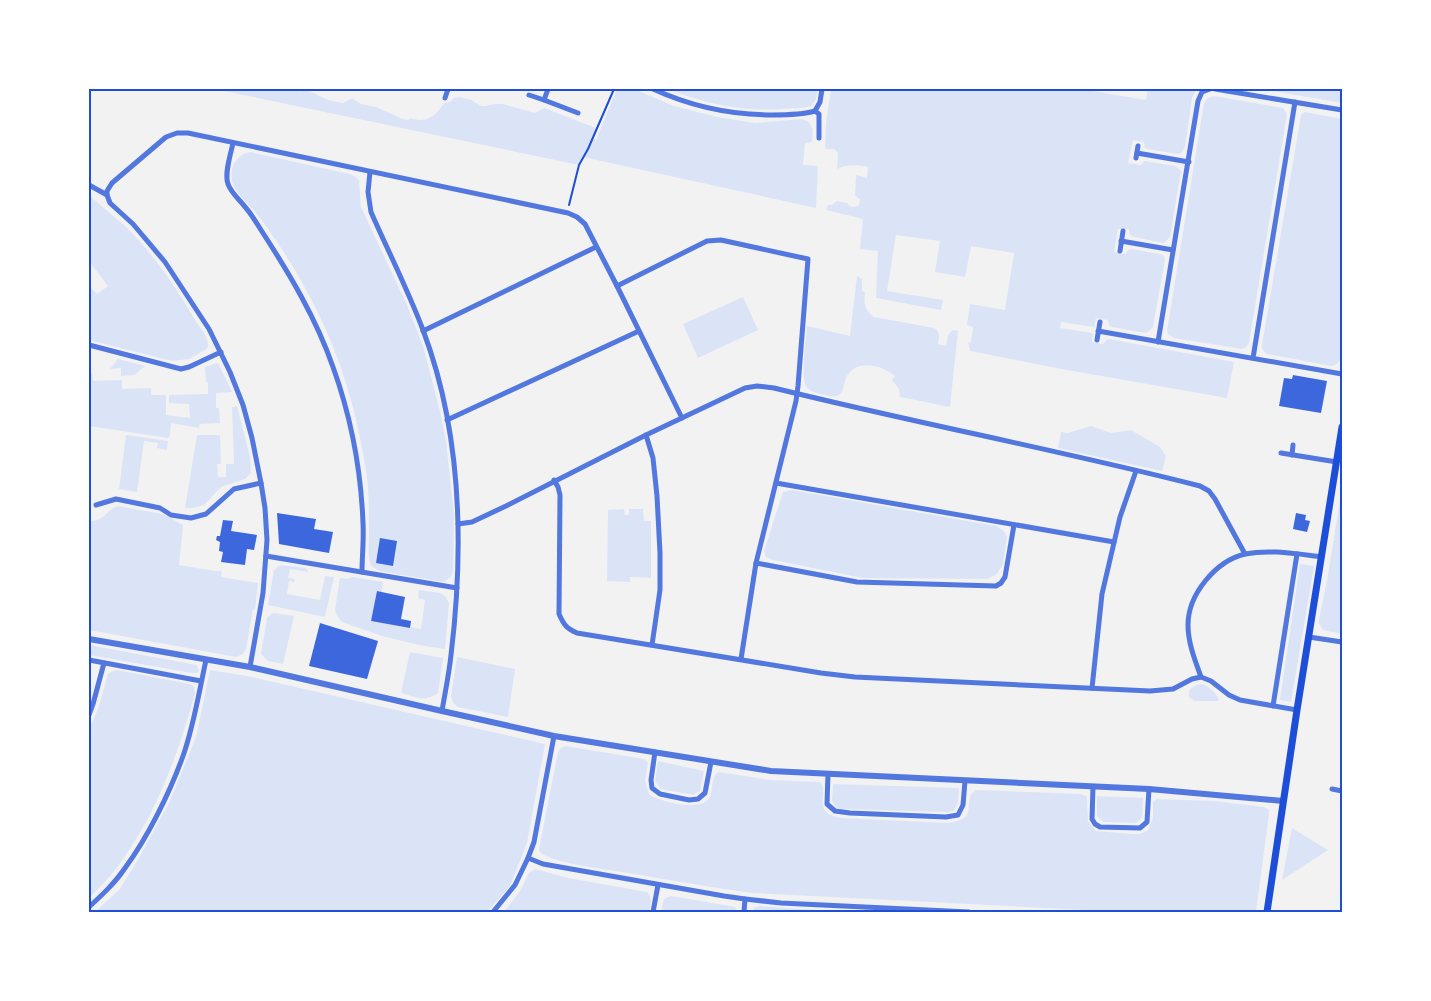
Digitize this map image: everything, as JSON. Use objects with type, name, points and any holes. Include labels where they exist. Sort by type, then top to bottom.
[{"type":"main road","points":[[1267,912],[1342,427]]},
{"type":"street","points":[[445,98],[448,89]]},
{"type":"street","points":[[544,100],[548,89]]},
{"type":"street","points":[[653,89],[715,110],[748,115],[786,115],[815,111],[820,102],[822,89]]},
{"type":"street","points":[[1158,342],[1198,101],[1202,92],[1210,89]]},
{"type":"street","points":[[1215,89],[1342,110]]},
{"type":"street","points":[[528,95],[578,113]]},
{"type":"street","points":[[1253,358],[1295,102]]},
{"type":"street","points":[[815,111],[819,114],[819,138]]},
{"type":"street","points":[[250,667],[263,593],[266,556],[265,508],[252,438],[243,405],[221,352],[198,311],[165,262],[133,224],[110,203],[107,195],[107,191],[112,183],[166,137],[176,133],[188,133],[568,213],[577,217],[584,224],[618,286],[682,418]]},
{"type":"street","points":[[233,143],[226,176],[227,184],[247,209],[280,260],[311,314],[333,366],[346,406],[355,451],[361,498],[363,525],[362,572]]},
{"type":"street","points":[[1138,146],[1136,156],[1188,162]]},
{"type":"street","points":[[370,172],[368,192],[371,212],[423,330],[440,385],[452,448],[457,494],[457,588],[451,656],[442,711]]},
{"type":"street","points":[[89,185],[107,195]]},
{"type":"street","points":[[1120,251],[1123,231]]},
{"type":"street","points":[[618,286],[707,241],[721,240],[808,259],[797,394],[756,563],[740,659]]},
{"type":"street","points":[[1122,241],[1173,250]]},
{"type":"street","points":[[423,330],[596,247]]},
{"type":"street","points":[[1097,340],[1100,322]]},
{"type":"street","points":[[447,420],[639,331]]},
{"type":"street","points":[[1098,331],[1342,374]]},
{"type":"street","points":[[89,345],[181,369],[221,352]]},
{"type":"street","points":[[458,524],[472,522],[646,435],[745,388],[757,386],[774,388],[1200,486],[1209,490],[1215,498],[1244,554]]},
{"type":"street","points":[[646,435],[656,486],[660,553],[660,590],[652,645]]},
{"type":"street","points":[[1292,455],[1293,445]]},
{"type":"street","points":[[1282,453],[1337,462]]},
{"type":"street","points":[[1092,688],[1102,594],[1120,517],[1136,471]]},
{"type":"street","points":[[554,480],[560,495],[559,614],[567,629],[577,633],[855,677],[1150,691],[1173,689],[1192,679],[1201,677],[1211,681],[1229,695],[1240,700],[1297,710]]},
{"type":"street","points":[[96,505],[116,499],[160,508],[171,515],[191,518],[206,514],[234,489],[261,483]]},
{"type":"street","points":[[776,483],[1114,542]]},
{"type":"street","points":[[756,563],[857,582],[996,586],[1005,577],[1014,525]]},
{"type":"street","points":[[1201,677],[1190,643],[1188,623],[1192,603],[1201,586],[1213,571],[1244,554],[1273,552],[1322,557]]},
{"type":"street","points":[[1273,706],[1297,554]]},
{"type":"street","points":[[266,556],[457,588]]},
{"type":"street","points":[[1309,637],[1342,642]]},
{"type":"street","points":[[89,639],[250,667],[554,736],[771,772],[1149,789],[1283,801]]},
{"type":"street","points":[[89,660],[201,681]]},
{"type":"street","points":[[89,907],[125,868],[147,833],[167,794],[183,755],[206,660]]},
{"type":"street","points":[[89,715],[94,704],[104,663]]},
{"type":"street","points":[[492,912],[515,885],[534,842],[554,736]]},
{"type":"street","points":[[655,752],[650,780],[652,788],[660,794],[689,800],[698,799],[705,793],[711,762]]},
{"type":"street","points":[[828,774],[827,804],[835,811],[850,813],[946,817],[958,815],[963,805],[965,780]]},
{"type":"street","points":[[1093,786],[1092,819],[1100,827],[1140,828],[1147,822],[1149,789]]},
{"type":"street","points":[[1332,789],[1342,791]]},
{"type":"street","points":[[528,858],[543,864],[745,899],[781,903],[968,912]]},
{"type":"street","points":[[653,912],[658,885]]},
{"type":"street","points":[[744,912],[745,899]]},
{"type":"path","points":[[568,213],[579,165],[614,89]]},
{"type":"shaded area","points":[[215,89],[290,89],[311,92],[328,100],[343,103],[352,98],[361,104],[376,107],[408,120],[411,118],[421,120],[430,118],[438,112],[444,103],[460,97],[471,100],[481,106],[503,104],[535,113],[544,108],[596,128],[592,138],[596,140],[617,89],[634,89],[674,106],[717,117],[755,123],[802,119],[811,125],[813,135],[812,142],[805,143],[803,165],[818,166],[816,208],[583,157],[579,165]]},
{"type":"shaded area","points":[[668,89],[818,89],[816,99],[811,106],[768,110],[724,106]]},
{"type":"shaded area","points":[[831,89],[1081,89],[1146,100],[1148,89],[1197,89],[1192,98],[1185,147],[1181,153],[1148,149],[1145,148],[1144,142],[1133,140],[1128,163],[1141,165],[1144,161],[1175,166],[1181,171],[1170,237],[1164,243],[1134,237],[1130,235],[1129,229],[1118,229],[1114,252],[1126,254],[1128,250],[1132,249],[1163,255],[1165,259],[1153,327],[1145,333],[1112,327],[1109,325],[1108,320],[1096,318],[1094,327],[1061,322],[1060,328],[1093,333],[1092,342],[1103,344],[1109,339],[1234,362],[1227,398],[970,351],[968,342],[971,343],[973,327],[967,325],[970,304],[1005,310],[1014,253],[971,246],[965,277],[935,272],[940,241],[896,235],[887,291],[943,300],[941,310],[876,298],[878,251],[860,249],[863,219],[826,210],[828,205],[832,205],[837,201],[854,207],[859,205],[860,199],[855,196],[856,175],[867,178],[868,167],[852,165],[837,169],[838,153],[834,149],[825,149],[826,123]]},
{"type":"shaded area","points":[[1261,89],[1342,89],[1342,103]]},
{"type":"shaded area","points":[[1214,96],[1283,108],[1287,114],[1249,343],[1242,349],[1174,338],[1167,331],[1204,103],[1208,98]]},
{"type":"shaded area","points":[[1305,112],[1342,119],[1342,351],[1339,361],[1331,366],[1267,354],[1262,349],[1301,115]]},
{"type":"shaded area","points":[[250,152],[350,174],[359,181],[361,207],[407,305],[423,346],[440,411],[446,441],[454,515],[453,571],[451,577],[443,582],[380,571],[372,567],[370,563],[368,487],[360,436],[347,386],[329,337],[301,280],[270,232],[233,184],[231,174],[234,164],[240,156]]},
{"type":"shaded area","points":[[89,195],[134,235],[163,270],[206,336],[208,347],[205,350],[189,359],[172,361],[89,340],[89,286],[97,294],[108,286],[89,261]]},
{"type":"shaded area","points":[[857,276],[862,279],[862,291],[865,292],[866,309],[874,317],[934,328],[939,333],[938,344],[946,346],[949,334],[953,330],[958,331],[950,407],[900,397],[899,389],[892,380],[895,376],[887,370],[871,365],[860,366],[852,370],[846,378],[840,394],[837,396],[820,394],[807,388],[804,368],[807,326],[850,336]]},
{"type":"shaded area","points":[[743,297],[758,330],[698,358],[683,324]]},
{"type":"shaded area","points":[[118,359],[145,366],[134,375],[121,376],[121,368],[110,369]]},
{"type":"shaded area","points":[[218,363],[232,392],[216,393],[216,408],[219,408],[220,423],[200,424],[199,428],[171,423],[168,438],[89,426],[89,373],[92,373],[93,381],[122,380],[122,389],[151,388],[151,395],[166,395],[166,415],[190,418],[189,404],[169,403],[169,395],[208,394],[205,367]]},
{"type":"shaded area","points":[[237,406],[250,457],[251,473],[245,479],[221,487],[204,505],[185,508],[197,435],[220,435],[221,464],[217,464],[218,477],[226,477],[226,464],[234,464],[232,407]]},
{"type":"shaded area","points":[[1091,426],[1111,433],[1131,430],[1160,447],[1166,456],[1162,471],[1058,448],[1061,432],[1068,433]]},
{"type":"shaded area","points":[[126,435],[168,441],[167,450],[157,448],[158,443],[144,441],[137,492],[119,489]]},
{"type":"shaded area","points":[[1342,488],[1342,634],[1323,630],[1319,619]]},
{"type":"shaded area","points":[[792,490],[996,526],[1004,531],[1007,537],[1003,564],[996,575],[987,579],[863,578],[773,560],[766,557],[764,551],[783,492]]},
{"type":"shaded area","points":[[117,506],[165,515],[183,525],[179,565],[222,571],[221,577],[258,583],[255,610],[253,609],[246,649],[243,654],[236,657],[89,630],[89,521],[98,520]]},
{"type":"shaded area","points":[[624,509],[625,515],[629,515],[629,509],[643,509],[644,521],[651,521],[651,578],[630,577],[630,582],[607,581],[608,510]]},
{"type":"shaded area","points":[[1300,564],[1314,566],[1291,702],[1280,700]]},
{"type":"shaded area","points":[[280,565],[306,568],[308,572],[290,569],[288,578],[295,579],[294,582],[289,581],[287,594],[320,600],[325,576],[334,577],[325,617],[268,605],[274,570]]},
{"type":"shaded area","points":[[352,577],[383,582],[382,592],[377,592],[371,621],[421,629],[425,600],[418,598],[419,590],[440,593],[445,596],[449,603],[445,649],[382,636],[342,622],[335,610],[340,578],[347,579]]},
{"type":"shaded area","points":[[274,613],[294,616],[283,664],[268,661],[261,654],[267,618]]},
{"type":"shaded area","points":[[89,645],[197,665],[199,671],[192,673],[89,655]]},
{"type":"shaded area","points":[[410,652],[443,658],[438,693],[433,696],[420,698],[401,693]]},
{"type":"shaded area","points":[[457,657],[515,669],[508,717],[458,707],[453,703],[451,696]]},
{"type":"shaded area","points":[[117,670],[190,684],[194,687],[195,693],[173,763],[142,829],[115,870],[89,898],[89,730],[98,709],[108,674]]},
{"type":"shaded area","points":[[210,670],[247,676],[545,744],[527,843],[510,886],[487,912],[95,912],[119,890],[169,803],[196,737]]},
{"type":"shaded area","points":[[1202,684],[1214,692],[1219,699],[1218,701],[1194,701],[1189,697],[1190,689]]},
{"type":"shaded area","points":[[565,746],[644,759],[648,762],[645,781],[649,794],[662,800],[689,805],[705,802],[709,798],[714,778],[718,772],[770,780],[820,782],[823,787],[823,807],[826,812],[841,818],[949,823],[959,821],[968,813],[971,794],[975,790],[1081,794],[1087,798],[1088,821],[1096,831],[1133,834],[1140,834],[1148,830],[1153,818],[1153,802],[1157,799],[1214,801],[1264,807],[1269,810],[1269,814],[1256,912],[1125,912],[752,893],[566,862],[546,856],[539,849],[558,752]]},
{"type":"shaded area","points":[[658,761],[704,771],[700,791],[693,795],[661,789],[655,781]]},
{"type":"shaded area","points":[[833,784],[959,788],[958,803],[954,811],[948,812],[841,809],[835,806],[832,801]]},
{"type":"shaded area","points":[[1097,796],[1143,798],[1142,818],[1136,823],[1103,822],[1097,816]]},
{"type":"shaded area","points":[[1292,828],[1328,850],[1282,880]]},
{"type":"shaded area","points":[[535,869],[568,878],[647,892],[651,899],[649,912],[504,912],[520,891],[529,873]]},
{"type":"shaded area","points":[[672,896],[735,907],[738,912],[661,912],[664,899]]},
{"type":"shaded area","points":[[755,907],[814,910],[816,912],[751,912]]},
{"type":"building","points":[[1293,375],[1327,381],[1321,413],[1279,406],[1284,378],[1292,379]]},
{"type":"building","points":[[277,513],[316,519],[314,529],[333,532],[329,553],[279,544]]},
{"type":"building","points":[[1296,513],[1306,515],[1305,520],[1310,521],[1307,532],[1293,529]]},
{"type":"building","points":[[223,520],[233,521],[231,531],[257,535],[254,550],[247,549],[245,565],[221,562],[223,552],[219,551],[220,542],[216,540],[217,536],[220,536]]},
{"type":"building","points":[[380,538],[397,541],[393,566],[376,563]]},
{"type":"building","points":[[377,591],[405,597],[401,619],[411,621],[410,628],[371,621]]},
{"type":"building","points":[[320,623],[378,641],[367,679],[309,666]]}]
